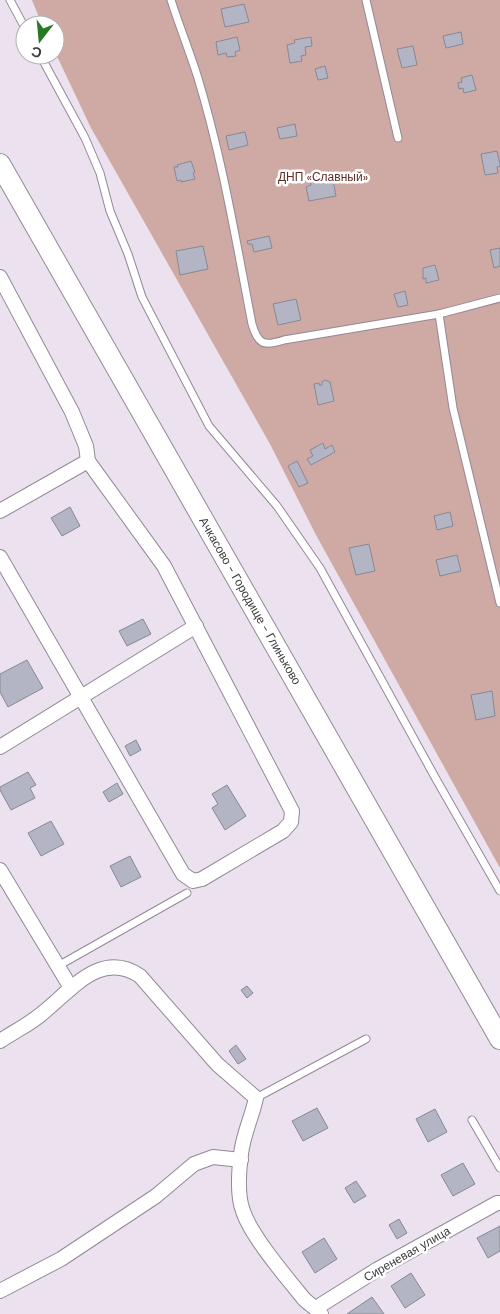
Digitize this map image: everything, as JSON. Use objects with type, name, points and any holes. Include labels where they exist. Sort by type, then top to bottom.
[{"type":"street","name":"Ачкасово - Городище - Глиньково","points":[[0,164],[500,1039]]},
{"type":"street","points":[[0,279],[72,412],[86,446],[88,461],[164,566],[292,811],[291,822],[282,831],[202,879],[193,881],[183,874],[0,557]]},
{"type":"street","points":[[0,511],[88,461]]},
{"type":"street","points":[[0,747],[196,626]]},
{"type":"street","points":[[0,870],[71,988]]},
{"type":"street","points":[[0,1041],[44,1013],[71,988],[93,972],[113,967],[130,969],[140,976],[217,1064],[256,1098],[247,1125],[241,1160],[239,1179],[242,1210],[255,1234],[285,1274],[306,1301],[319,1311]]},
{"type":"street","points":[[0,1291],[62,1259],[156,1196],[194,1164],[213,1157],[241,1160]]},
{"type":"street","name":"Сиреневая улица","points":[[319,1311],[378,1269],[500,1203]]},
{"type":"lane","points":[[10,0],[18,15]]},
{"type":"lane","points":[[171,0],[197,76],[215,144],[256,336],[262,343],[272,344],[284,340],[439,314],[500,298]]},
{"type":"lane","points":[[366,0],[398,138]]},
{"type":"lane","points":[[45,65],[85,138],[100,173],[110,211],[128,254],[142,298],[209,426],[277,506],[320,568],[500,891]]},
{"type":"lane","points":[[439,314],[454,408],[500,603]]},
{"type":"lane","points":[[58,966],[187,893]]},
{"type":"lane","points":[[256,1098],[366,1039]]},
{"type":"lane","points":[[472,1120],[500,1168]]},
{"type":"green space","name":"ДНП «Славный»","points":[[32,0],[500,0],[500,868],[316,535],[270,444],[91,128],[61,65],[65,65],[65,15],[38,15]]},
{"type":"building","points":[[244,4],[249,22],[225,27],[221,9]]},
{"type":"building","points":[[461,32],[463,44],[446,48],[443,36]]},
{"type":"building","points":[[237,37],[240,50],[235,52],[236,56],[227,57],[226,53],[218,55],[216,42]]},
{"type":"building","points":[[311,37],[312,46],[305,47],[306,55],[301,56],[302,61],[290,63],[287,45],[295,43],[294,40]]},
{"type":"building","points":[[413,46],[417,65],[402,68],[397,49]]},
{"type":"building","points":[[325,66],[328,78],[318,80],[315,69]]},
{"type":"building","points":[[472,75],[476,90],[464,93],[463,88],[459,89],[458,83],[462,82],[461,78]]},
{"type":"building","points":[[295,124],[297,136],[280,139],[277,128]]},
{"type":"building","points":[[245,132],[248,145],[229,150],[226,136]]},
{"type":"building","points":[[497,151],[500,164],[497,167],[498,173],[485,175],[481,154]]},
{"type":"building","points":[[191,161],[195,172],[193,173],[195,179],[177,181],[174,167]]},
{"type":"building","points":[[332,175],[336,196],[309,201],[306,187],[311,185],[310,180]]},
{"type":"building","points":[[269,236],[272,248],[254,252],[252,244],[248,244],[247,241]]},
{"type":"building","points":[[203,246],[208,269],[180,275],[176,251]]},
{"type":"building","points":[[500,248],[500,266],[494,268],[490,250]]},
{"type":"building","points":[[435,265],[439,280],[426,283],[426,278],[423,279],[423,268]]},
{"type":"building","points":[[405,291],[408,305],[398,307],[394,294]]},
{"type":"building","points":[[296,299],[301,320],[278,325],[273,304]]},
{"type":"building","points":[[325,380],[330,382],[334,401],[318,405],[314,384],[319,383],[319,385],[322,385],[322,382]]},
{"type":"building","points":[[323,443],[325,449],[332,445],[335,452],[311,465],[307,459],[313,456],[310,450]]},
{"type":"building","points":[[297,461],[308,483],[299,487],[288,466]]},
{"type":"building","points":[[70,507],[80,526],[62,536],[51,518]]},
{"type":"building","points":[[450,512],[453,526],[437,530],[434,516]]},
{"type":"building","points":[[369,544],[375,571],[356,575],[349,548]]},
{"type":"building","points":[[457,555],[461,571],[440,576],[436,560]]},
{"type":"building","points":[[143,619],[151,634],[127,646],[119,631]]},
{"type":"building","points":[[27,660],[43,688],[8,707],[0,692],[0,674]]},
{"type":"building","points":[[492,691],[495,716],[476,720],[471,695]]},
{"type":"building","points":[[136,740],[141,750],[130,756],[125,746]]},
{"type":"building","points":[[28,772],[36,785],[30,788],[35,798],[11,810],[0,787]]},
{"type":"building","points":[[117,783],[123,794],[109,802],[103,792]]},
{"type":"building","points":[[227,785],[246,816],[225,830],[212,808],[218,804],[212,794]]},
{"type":"building","points":[[51,821],[64,844],[41,856],[28,833]]},
{"type":"building","points":[[130,856],[141,877],[121,887],[110,866]]},
{"type":"building","points":[[247,986],[253,993],[247,998],[241,990]]},
{"type":"building","points":[[236,1045],[246,1059],[238,1064],[229,1051]]},
{"type":"building","points":[[317,1108],[328,1128],[303,1141],[292,1121]]},
{"type":"building","points":[[435,1109],[447,1132],[428,1142],[416,1119]]},
{"type":"building","points":[[463,1163],[475,1184],[453,1196],[441,1175]]},
{"type":"building","points":[[356,1181],[366,1196],[354,1203],[345,1188]]},
{"type":"building","points":[[399,1219],[407,1233],[397,1239],[389,1225]]},
{"type":"building","points":[[500,1226],[500,1251],[488,1258],[477,1238]]},
{"type":"building","points":[[324,1238],[337,1259],[315,1273],[302,1252]]},
{"type":"building","points":[[411,1273],[425,1295],[405,1308],[391,1286]]},
{"type":"building","points":[[372,1297],[384,1314],[347,1314]]}]
